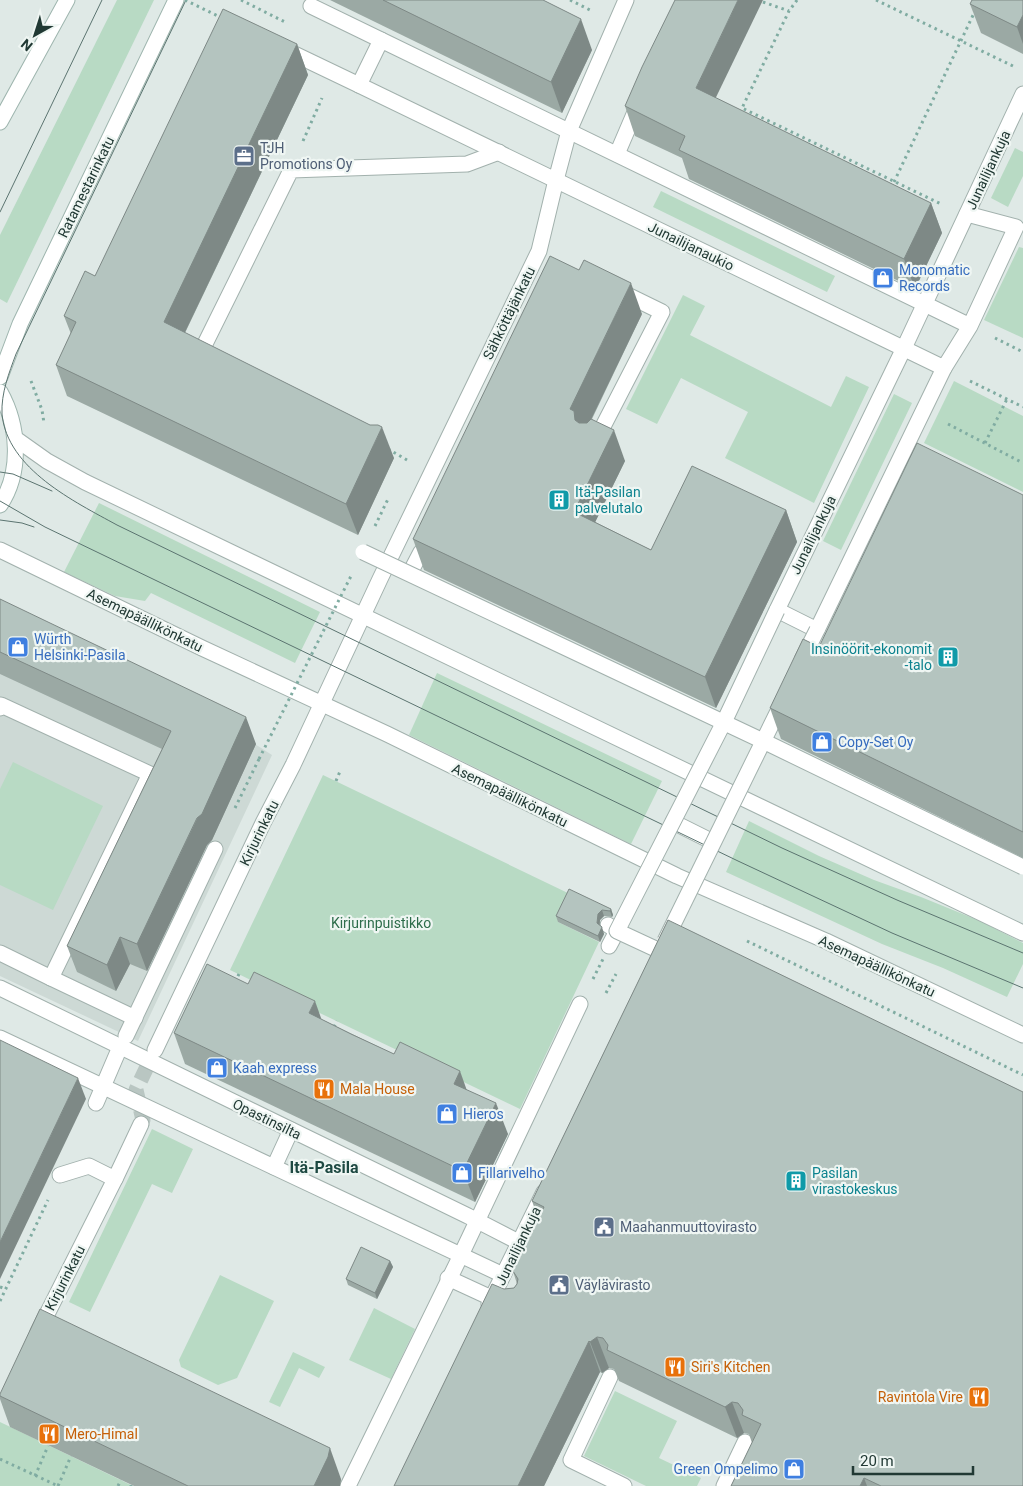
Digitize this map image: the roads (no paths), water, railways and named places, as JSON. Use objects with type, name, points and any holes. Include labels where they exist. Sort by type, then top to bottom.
[{"type":"street","points":[[0,122],[67,0]]},
{"type":"street","name":"Ratamestarinkatu","points":[[0,377],[20,324],[176,0]]},
{"type":"street","name":"Sähköttäjänkatu","points":[[363,616],[544,253],[556,180],[569,131],[626,0]]},
{"type":"street","points":[[311,6],[970,326]]},
{"type":"street","points":[[359,85],[381,40]]},
{"type":"street","name":"Junailijanaukio","points":[[288,51],[944,368]]},
{"type":"street","points":[[617,154],[645,90]]},
{"type":"street","name":"Junailijankuja","points":[[609,946],[613,928],[673,822],[724,722],[776,610],[904,348],[1023,94]]},
{"type":"street","points":[[214,363],[199,355],[290,170],[467,164],[498,152]]},
{"type":"street","points":[[796,673],[944,368],[970,326],[1016,227],[967,214]]},
{"type":"street","points":[[594,446],[662,312],[605,284]]},
{"type":"street","points":[[0,392],[16,439],[16,459],[13,474],[0,505]]},
{"type":"street","points":[[16,439],[46,462],[85,482],[1023,933]]},
{"type":"street","name":"Asemapäällikönkatu","points":[[0,550],[677,876],[826,941],[1023,1035]]},
{"type":"street","points":[[363,552],[724,722],[1023,868]]},
{"type":"street","points":[[410,573],[421,552]]},
{"type":"street","points":[[776,610],[817,630]]},
{"type":"street","name":"Kirjurinkatu","points":[[154,1050],[263,823],[293,765],[363,616]]},
{"type":"street","points":[[613,928],[658,956],[788,690]]},
{"type":"street","points":[[0,708],[1,705],[150,774],[51,978]]},
{"type":"street","points":[[673,822],[713,842]]},
{"type":"street","points":[[96,1103],[215,849]]},
{"type":"street","points":[[0,953],[135,1018]]},
{"type":"street","name":"Opastinsilta","points":[[0,988],[123,1042],[291,1130],[520,1241],[534,1250]]},
{"type":"street","points":[[348,1486],[448,1278],[461,1255],[580,1004]]},
{"type":"street","points":[[0,1038],[503,1275]]},
{"type":"street","name":"Kirjurinkatu","points":[[37,1335],[141,1124]]},
{"type":"street","points":[[274,1167],[291,1130]]},
{"type":"street","points":[[60,1175],[89,1166],[115,1179]]},
{"type":"street","name":"Junailijankuja","points":[[483,1318],[549,1182]]},
{"type":"street","points":[[448,1278],[514,1308]]},
{"type":"street","points":[[610,1377],[565,1458],[624,1486]]},
{"type":"street","points":[[724,1486],[745,1442]]},
{"type":"tunnel","points":[[141,1124],[143,1120],[136,1090],[155,1050]]},
{"type":"tram line","points":[[0,212],[102,0]]},
{"type":"tram line","points":[[186,0],[16,354],[8,376],[4,391],[2,414],[7,434],[16,451],[30,467],[63,494],[117,525],[782,848],[897,900],[1023,953]]},
{"type":"tram line","points":[[0,472],[13,474],[52,491]]},
{"type":"tram line","points":[[0,501],[45,527],[738,861],[892,933],[1023,988]]},
{"type":"tram line","points":[[0,520],[34,527]]},
{"type":"place","name":"TJH Promotions Oy","points":[[244,156]]},
{"type":"place","name":"Monomatic Records","points":[[883,278]]},
{"type":"place","name":"Itä-Pasilan palvelutalo","points":[[559,500]]},
{"type":"place","name":"Würth Helsinki-Pasila","points":[[18,647]]},
{"type":"place","name":"Insinöörit-ekonomit -talo","points":[[948,657]]},
{"type":"place","name":"Copy-Set Oy","points":[[822,742]]},
{"type":"place","name":"Kaah express","points":[[217,1068]]},
{"type":"place","name":"Mala House","points":[[324,1089]]},
{"type":"place","name":"Hieros","points":[[447,1114]]},
{"type":"place","name":"Fillarivelho","points":[[462,1173]]},
{"type":"place","name":"Pasilan virastokeskus","points":[[796,1181]]},
{"type":"place","name":"Maahanmuuttovirasto","points":[[604,1227]]},
{"type":"place","name":"Väylävirasto","points":[[559,1285]]},
{"type":"place","name":"Siri's Kitchen","points":[[675,1367]]},
{"type":"place","name":"Ravintola Vire","points":[[979,1397]]},
{"type":"place","name":"Mero-Himal","points":[[49,1434]]},
{"type":"place","name":"Green Ompelimo","points":[[794,1469]]},
{"type":"district","name":"Itä-Pasila","points":[[324,1167]]},
{"type":"park label","name":"Kirjurinpuistikko","points":[[381,923]]}]
